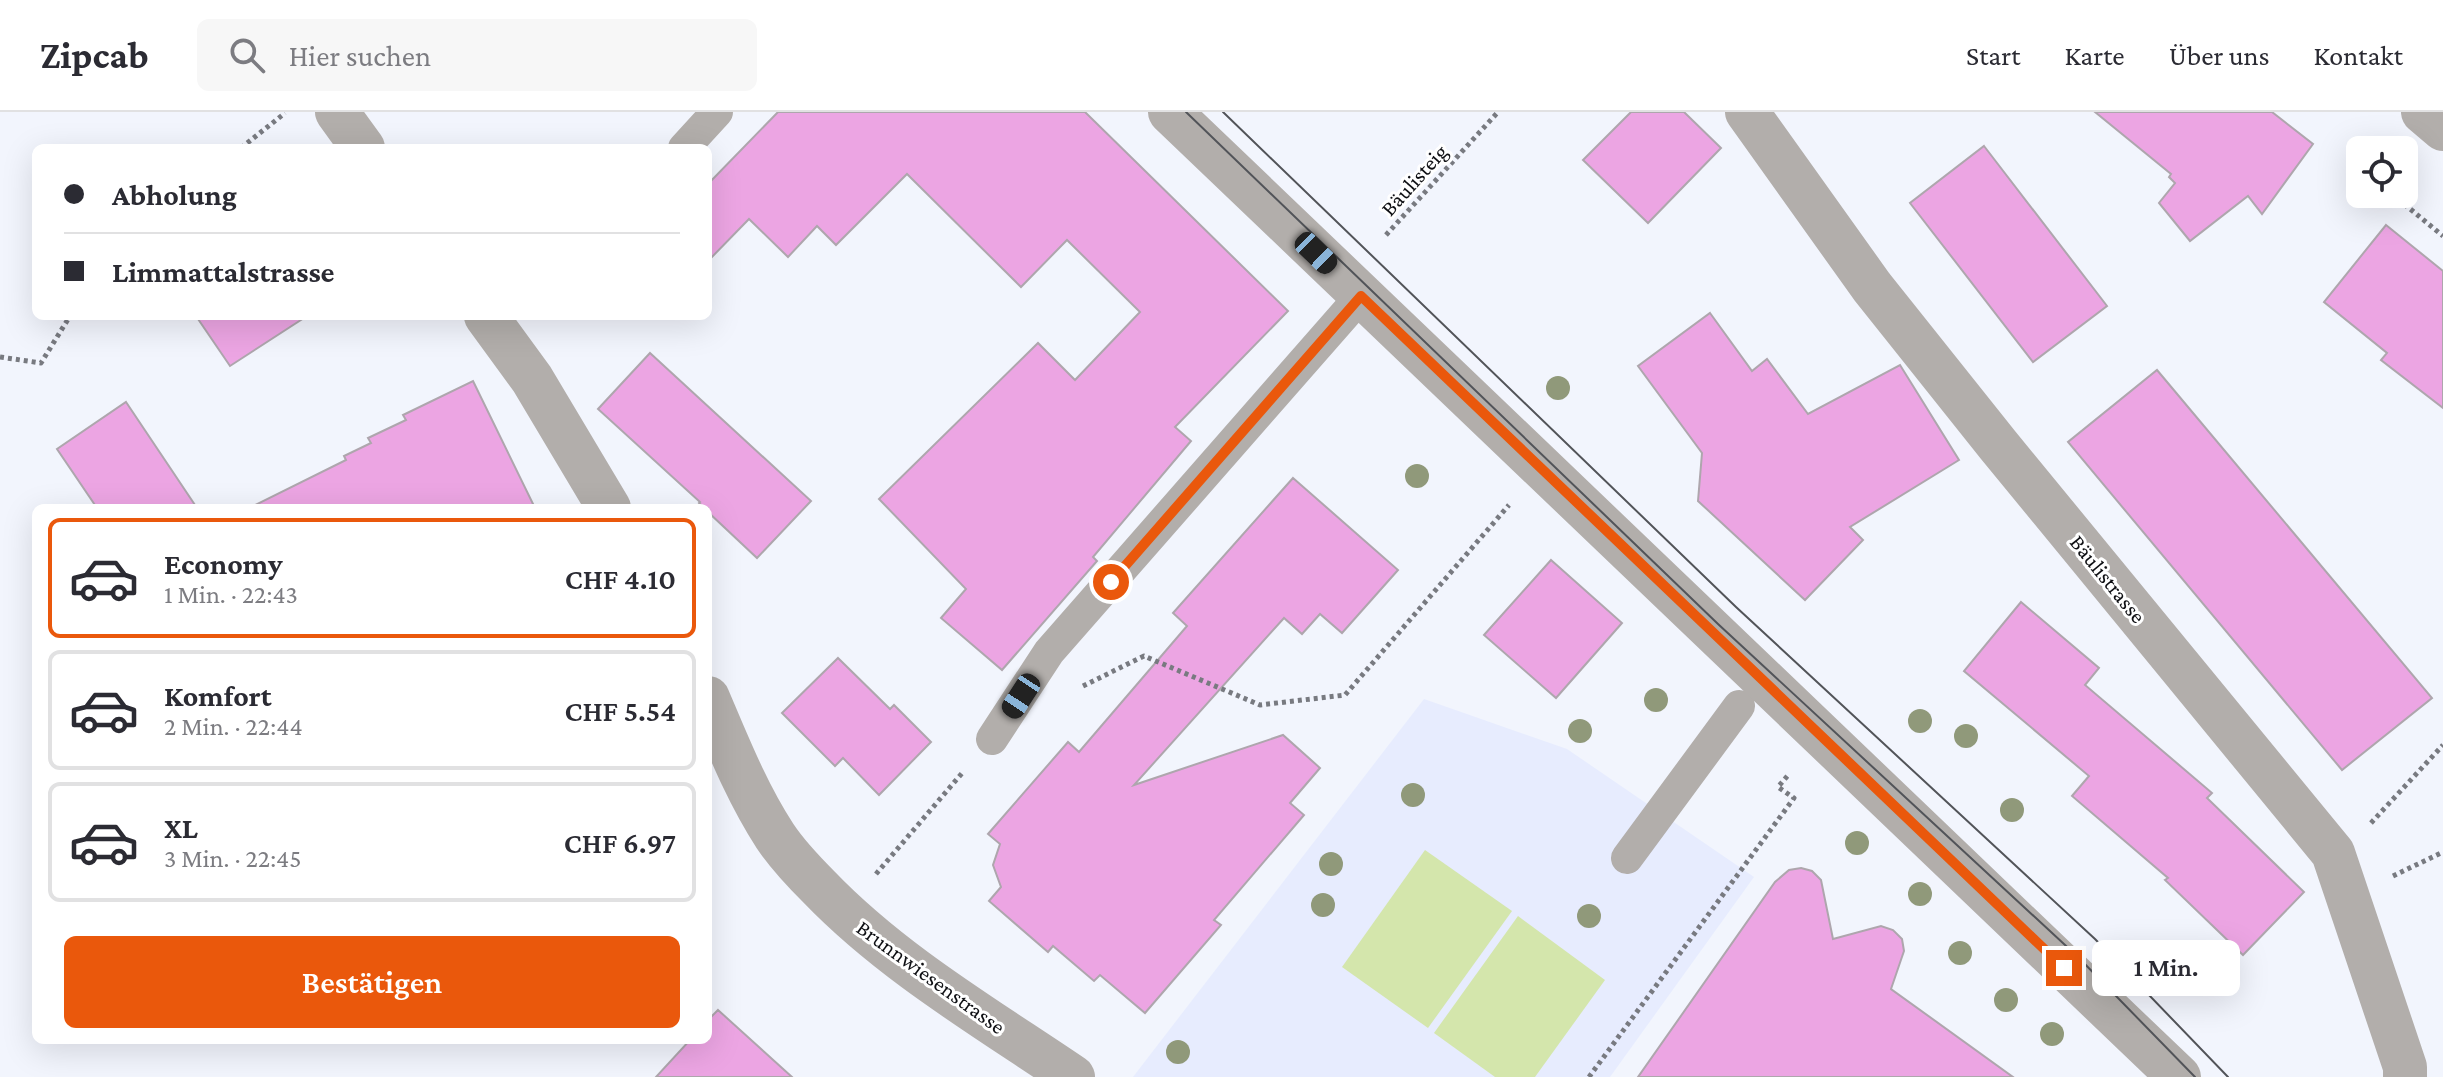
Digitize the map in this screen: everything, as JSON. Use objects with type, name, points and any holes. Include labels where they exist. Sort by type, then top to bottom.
[{"type":"street","points":[[337,112],[360,144]]},
{"type":"street","points":[[1170,112],[2179,1077]]},
{"type":"street","name":"Bäulistrasse","points":[[1747,112],[1872,287],[2333,853],[2405,1067],[2405,1077]]},
{"type":"street","points":[[2423,112],[2443,129]]},
{"type":"street","points":[[489,320],[532,379],[607,504]]},
{"type":"street","name":"Brunnwiesenstrasse","points":[[712,707],[742,777],[775,836],[844,914],[910,966],[1073,1077]]},
{"type":"lane","points":[[688,144],[717,112]]},
{"type":"lane","points":[[992,739],[1049,652],[1361,296]]},
{"type":"lane","points":[[1627,858],[1739,706]]},
{"type":"path","points":[[246,144],[286,112]]},
{"type":"path","name":"Bäulisteig","points":[[1386,235],[1498,112]]},
{"type":"path","points":[[2409,208],[2443,236]]},
{"type":"path","points":[[0,357],[41,363],[68,320]]},
{"type":"path","points":[[1075,690],[1144,656],[1260,705],[1345,695],[1510,504]]},
{"type":"path","points":[[2333,853],[2371,823],[2443,745]]},
{"type":"path","points":[[1589,1077],[1794,798],[1778,787],[1792,769]]},
{"type":"path","points":[[844,914],[930,810]]},
{"type":"shaded area","points":[[1424,699],[1567,749],[1754,877],[1610,1077],[1133,1077]]},
{"type":"green space","points":[[1425,850],[1512,911],[1428,1028],[1342,967]]},
{"type":"green space","points":[[1518,916],[1605,980],[1535,1077],[1495,1077],[1434,1033]]},
{"type":"building","points":[[778,112],[1085,112],[1288,311],[1175,427],[1191,441],[1093,557],[1097,561],[1002,670],[941,618],[966,589],[879,499],[1038,343],[1075,380],[1140,312],[1067,240],[1021,287],[907,174],[836,245],[817,226],[788,257],[749,219],[712,257],[712,180]]},
{"type":"building","points":[[1631,112],[1684,112],[1721,148],[1648,223],[1583,160]]},
{"type":"building","points":[[2095,112],[2272,112],[2313,144],[2262,214],[2248,196],[2190,241],[2159,203],[2175,183],[2169,177],[2171,174]]},
{"type":"building","points":[[1984,146],[2107,306],[2033,362],[1910,203]]},
{"type":"building","points":[[2386,225],[2443,271],[2443,408],[2381,360],[2387,353],[2324,302]]},
{"type":"building","points":[[1710,313],[1752,371],[1767,359],[1808,414],[1900,365],[1959,460],[1850,527],[1863,540],[1805,600],[1698,501],[1702,453],[1638,366]]},
{"type":"building","points":[[199,320],[301,320],[230,366]]},
{"type":"building","points":[[650,353],[811,501],[757,558],[712,516],[712,504],[700,504],[598,409]]},
{"type":"building","points":[[2157,370],[2432,698],[2342,770],[2068,442]]},
{"type":"building","points":[[473,381],[533,504],[257,504],[346,460],[344,456],[371,443],[368,438],[406,420],[403,415]]},
{"type":"building","points":[[126,402],[194,504],[94,504],[57,449]]},
{"type":"building","points":[[1293,478],[1398,570],[1342,633],[1320,614],[1302,634],[1284,618],[1134,785],[1283,735],[1320,768],[1290,803],[1304,815],[1214,920],[1221,925],[1145,1013],[1100,975],[1094,981],[1053,946],[1048,952],[989,901],[1001,887],[993,865],[1000,844],[988,834],[1068,742],[1079,752],[1187,626],[1173,613]]},
{"type":"building","points":[[1551,560],[1622,623],[1556,698],[1484,635]]},
{"type":"building","points":[[2021,602],[2099,668],[2085,685],[2212,793],[2207,798],[2304,892],[2243,955],[2165,880],[2168,878],[2072,796],[2089,776],[1964,671]]},
{"type":"building","points":[[838,658],[890,709],[894,705],[931,742],[879,795],[843,758],[835,766],[782,713]]},
{"type":"building","points":[[1801,868],[1812,871],[1821,880],[1833,939],[1881,926],[1893,930],[1902,939],[1904,951],[1891,989],[2013,1077],[1638,1077],[1775,882],[1789,870]]},
{"type":"building","points":[[718,1010],[792,1077],[656,1077],[686,1044],[712,1044],[712,1016]]},
{"type":"tram line","points":[[1186,112],[1718,624],[2078,957],[2195,1077]]},
{"type":"tram line","points":[[1223,112],[1736,607],[2095,939],[2228,1077]]},
{"type":"route","points":[[1111,582],[1361,296],[2064,968]]}]
